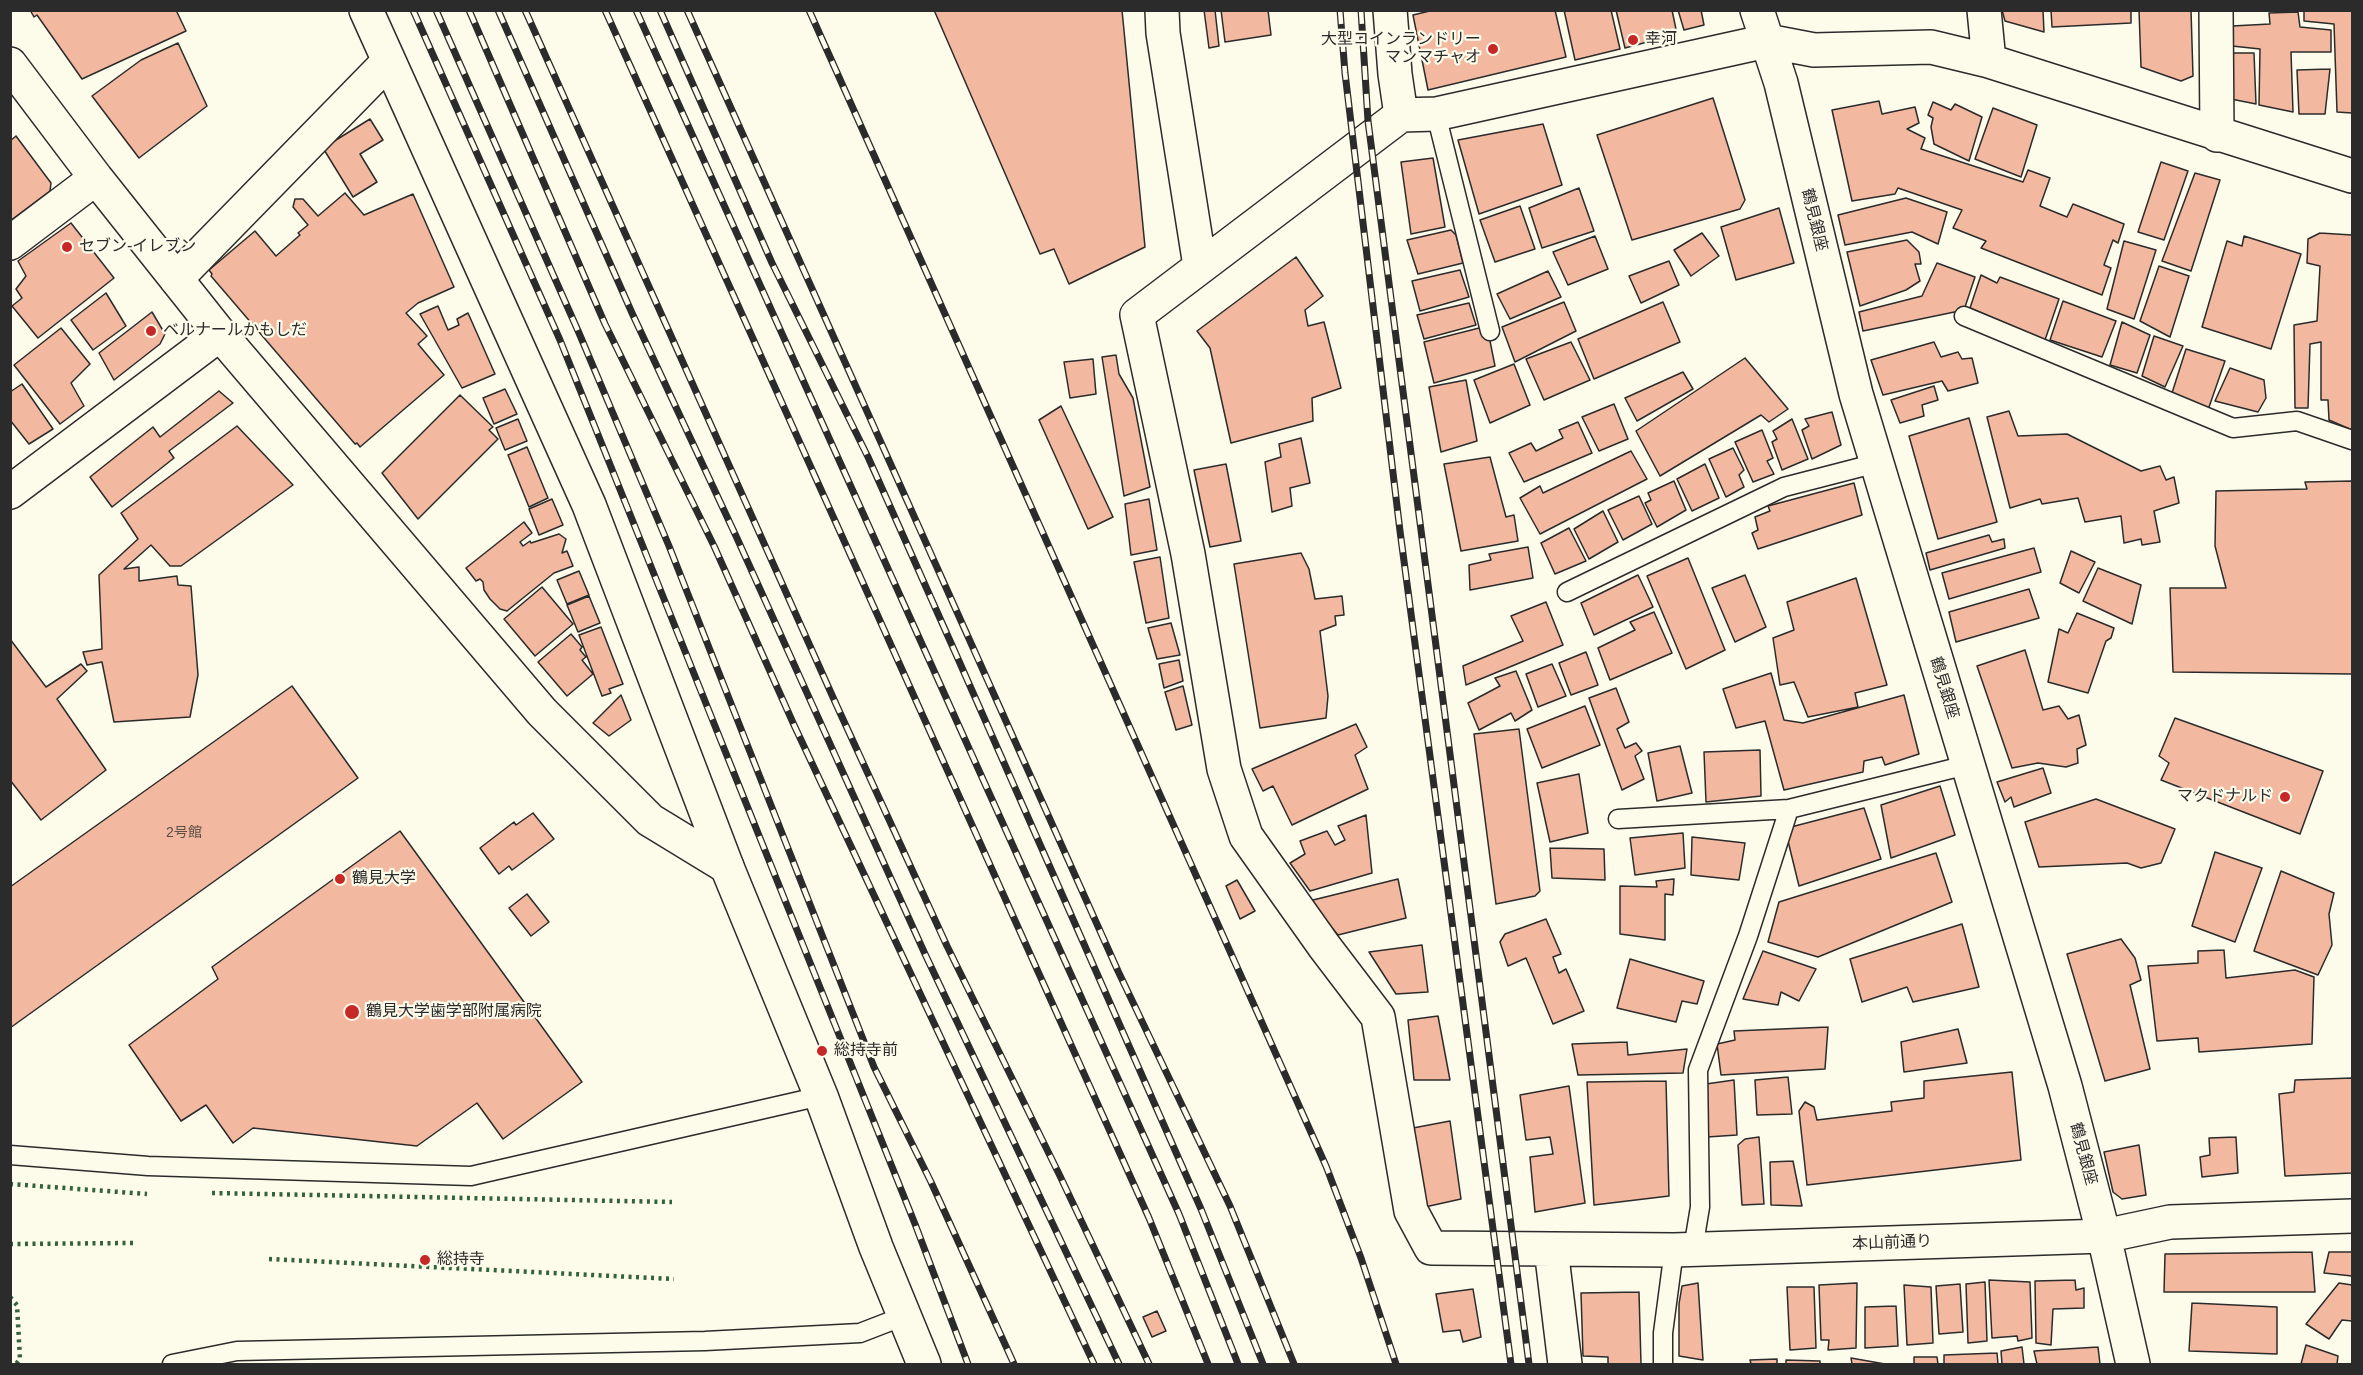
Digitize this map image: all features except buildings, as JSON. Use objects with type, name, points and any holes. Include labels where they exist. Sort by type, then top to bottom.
[{"type":"street","points":[[366,10],[589,505],[727,867],[821,1096],[876,1247],[924,1365]]},
{"type":"street","points":[[1162,10],[1163,33],[1200,266],[1401,115],[1436,114],[1767,41],[1814,50],[1931,46],[1989,61],[2352,176]]},
{"type":"street","points":[[1390,10],[1401,115]]},
{"type":"street","name":"鶴見銀座","points":[[1757,10],[1781,84],[1856,394],[2065,1086],[2104,1236],[2133,1365]]},
{"type":"street","points":[[1984,10],[1989,61]]},
{"type":"street","points":[[2216,10],[2217,135]]},
{"type":"street","points":[[176,279],[389,62]]},
{"type":"street","points":[[10,64],[96,178],[220,334],[542,712],[650,820],[727,867]]},
{"type":"street","points":[[10,243],[96,178]]},
{"type":"street","name":"本山前通り","points":[[1200,266],[1137,315],[1188,554],[1224,769],[1246,836],[1378,1017],[1411,1211],[1431,1248],[1683,1250],[2104,1236],[2170,1222],[2352,1216]]},
{"type":"street","points":[[10,492],[220,334]]},
{"type":"street","points":[[1551,1249],[1565,1365]]},
{"type":"lane","points":[[1436,114],[1490,331]]},
{"type":"lane","points":[[1965,316],[2233,428],[2297,421],[2352,440]]},
{"type":"lane","points":[[1567,592],[1784,487],[1877,463]]},
{"type":"lane","points":[[1618,819],[1789,809],[1967,765]]},
{"type":"lane","points":[[1663,1365],[1663,1334],[1683,1250],[1700,1207],[1698,1070],[1748,936],[1789,809]]},
{"type":"lane","points":[[10,1155],[148,1167],[471,1176],[821,1096]]},
{"type":"lane","points":[[172,1365],[237,1351],[705,1341],[860,1333],[904,1316]]},
{"type":"railway","points":[[413,10],[560,340],[915,1224],[968,1364]]},
{"type":"railway","points":[[436,10],[579,333],[669,546],[874,1067],[931,1182],[1014,1364]]},
{"type":"railway","points":[[469,10],[605,324],[714,546],[794,725],[1094,1364]]},
{"type":"railway","points":[[498,10],[632,313],[736,536],[925,954],[1119,1364]]},
{"type":"railway","points":[[525,10],[947,946],[1149,1364]]},
{"type":"railway","points":[[605,10],[1149,1218],[1208,1364]]},
{"type":"railway","points":[[636,10],[1179,1214],[1238,1364]]},
{"type":"railway","points":[[660,10],[772,263],[868,457],[955,652],[1201,1209],[1263,1364]]},
{"type":"railway","points":[[687,10],[1118,971],[1230,1206],[1294,1364]]},
{"type":"railway","points":[[809,10],[1326,1166],[1361,1258],[1396,1364]]},
{"type":"railway","points":[[1340,10],[1345,73],[1400,531],[1511,1364]]},
{"type":"railway","points":[[1361,10],[1368,121],[1529,1364]]},
{"type":"hedge","points":[[10,1184],[147,1194]]},
{"type":"hedge","points":[[212,1193],[672,1202]]},
{"type":"hedge","points":[[10,1244],[133,1243]]},
{"type":"hedge","points":[[269,1259],[674,1279]]},
{"type":"hedge","points":[[10,1297],[17,1305],[20,1359],[16,1364]]},
{"type":"place","name":"幸河","points":[[1633,40]]},
{"type":"place","name":"大型コインランドリー マンマチャオ","points":[[1493,49]]},
{"type":"place","name":"セブン-イレブン","points":[[67,247]]},
{"type":"place","name":"ベルナールかもしだ","points":[[151,331]]},
{"type":"place","name":"マクドナルド","points":[[2285,797]]},
{"type":"place","name":"鶴見大学","points":[[340,879]]},
{"type":"place","name":"鶴見大学歯学部附属病院","points":[[352,1012]]},
{"type":"place","name":"総持寺前","points":[[822,1051]]},
{"type":"place","name":"総持寺","points":[[425,1260]]}]
